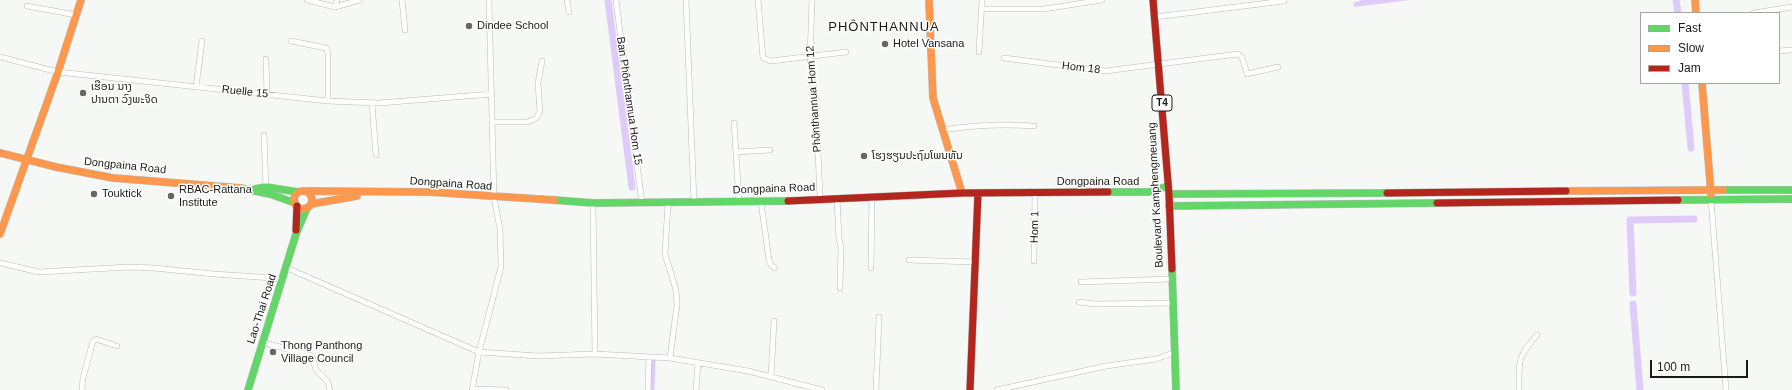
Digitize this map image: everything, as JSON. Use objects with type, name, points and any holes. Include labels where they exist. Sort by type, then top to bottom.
[{"type":"street","points":[[0,234],[58,72],[81,0]]},
{"type":"street","points":[[307,0],[335,7],[360,0]]},
{"type":"street","points":[[335,7],[336,0]]},
{"type":"street","points":[[402,0],[404,30]]},
{"type":"street","points":[[489,0],[494,198],[500,229],[501,267],[479,352],[472,389],[506,390]]},
{"type":"street","points":[[567,0],[569,12]]},
{"type":"street","name":"Ban Phônthannua Hom 15","points":[[616,0],[642,203]]},
{"type":"street","points":[[686,0],[694,202]]},
{"type":"street","points":[[758,0],[763,58],[771,61],[810,58],[846,52]]},
{"type":"street","name":"Phônthannua Hom 12","points":[[812,0],[810,58],[816,101],[820,199]]},
{"type":"street","points":[[928,0],[933,98],[962,193]]},
{"type":"street","points":[[979,52],[982,0]]},
{"type":"street","points":[[982,9],[1044,9],[1102,0]]},
{"type":"street","name":"Boulevard Kamphengmeuang","points":[[1153,0],[1170,206],[1171,279],[1174,303],[1176,390]]},
{"type":"street","points":[[1695,0],[1696,12]]},
{"type":"street","points":[[1155,17],[1284,1]]},
{"type":"street","points":[[27,6],[76,15]]},
{"type":"street","points":[[1760,12],[1792,7]]},
{"type":"street","points":[[196,87],[202,41]]},
{"type":"street","points":[[291,41],[326,48],[328,53],[328,101]]},
{"type":"street","points":[[1780,51],[1792,50]]},
{"type":"street","name":"Hom 18","points":[[1004,58],[1105,71],[1238,54],[1242,57],[1247,74],[1278,67]]},
{"type":"street","name":"Ruelle 15","points":[[0,57],[58,72],[328,101],[372,103],[492,94]]},
{"type":"street","points":[[266,59],[267,95]]},
{"type":"street","points":[[492,122],[528,122],[536,118],[540,112],[538,83],[542,61]]},
{"type":"street","points":[[1702,84],[1726,390]]},
{"type":"street","points":[[372,103],[376,155]]},
{"type":"street","points":[[734,123],[739,202]]},
{"type":"street","points":[[943,130],[970,126],[1006,124],[1034,126]]},
{"type":"street","points":[[264,135],[266,187]]},
{"type":"street","points":[[736,152],[770,150]]},
{"type":"street","name":"Dongpaina Road","points":[[0,153],[65,170],[112,178],[174,182],[268,193],[296,204]]},
{"type":"street","name":"Dongpaina Road","points":[[307,191],[429,192],[494,198],[592,203],[668,203],[761,202],[962,193],[1149,192],[1168,186]]},
{"type":"street","name":"Dongpaina Road","points":[[249,190],[266,187],[298,192]]},
{"type":"street","points":[[1169,194],[1792,190]]},
{"type":"street","points":[[307,191],[312,198],[309,206],[301,208],[296,204],[294,197],[298,192],[307,191]]},
{"type":"street","name":"Dongpaina Road","points":[[309,206],[379,192]]},
{"type":"street","points":[[970,390],[978,193]]},
{"type":"street","name":"Hom 1","points":[[1034,261],[1035,193]]},
{"type":"street","points":[[871,268],[872,196]]},
{"type":"street","points":[[837,198],[839,239],[841,247],[840,288]]},
{"type":"street","points":[[1170,206],[1792,199]]},
{"type":"street","points":[[761,202],[769,260],[771,265],[775,268]]},
{"type":"street","points":[[592,203],[595,354]]},
{"type":"street","points":[[668,203],[666,254],[677,296],[670,358]]},
{"type":"street","name":"Lao-Thai Road","points":[[296,204],[296,234]]},
{"type":"street","name":"Lao-Thai Road","points":[[248,390],[262,342],[287,268],[296,234],[309,206]]},
{"type":"street","points":[[909,260],[975,262]]},
{"type":"street","points":[[0,263],[39,272],[129,267],[283,280]]},
{"type":"street","points":[[287,268],[479,352],[538,356],[595,354],[670,358],[770,376],[822,390]]},
{"type":"street","points":[[1082,282],[1171,279]]},
{"type":"street","points":[[1079,302],[1096,304],[1174,303]]},
{"type":"street","points":[[876,390],[880,317]]},
{"type":"street","points":[[770,376],[774,321]]},
{"type":"street","points":[[1519,390],[1519,364],[1522,352],[1536,335]]},
{"type":"street","points":[[82,390],[83,378],[93,341],[96,339],[118,346]]},
{"type":"street","points":[[262,342],[312,356],[316,370],[328,382],[330,390]]},
{"type":"street","points":[[997,390],[1106,366],[1156,359],[1176,352]]},
{"type":"street","points":[[648,390],[649,358]]},
{"type":"street","points":[[696,390],[698,363]]},
{"type":"shaded area","points":[[1362,0],[1410,0],[1354,7],[1353,3]]},
{"type":"waterway","points":[[608,0],[632,187]]},
{"type":"waterway","points":[[1676,0],[1678,12]]},
{"type":"waterway","points":[[1685,84],[1691,148]]},
{"type":"waterway","points":[[1633,293],[1630,220],[1694,219]]},
{"type":"waterway","points":[[1633,304],[1640,390]]},
{"type":"waterway","points":[[651,390],[652,361]]},
{"type":"traffic: fast","points":[[1108,192],[1149,192],[1168,186]]},
{"type":"traffic: fast","points":[[255,189],[266,187],[298,192]]},
{"type":"traffic: fast","points":[[240,188],[270,194],[295,203]]},
{"type":"traffic: fast","points":[[1723,190],[1792,190]]},
{"type":"traffic: fast","points":[[1169,194],[1387,193]]},
{"type":"traffic: fast","points":[[1678,200],[1792,199]]},
{"type":"traffic: fast","points":[[554,200],[593,203],[788,201]]},
{"type":"traffic: fast","points":[[1169,206],[1437,203]]},
{"type":"traffic: fast","points":[[248,390],[296,234],[307,208]]},
{"type":"traffic: fast","points":[[1172,269],[1176,390]]},
{"type":"traffic: slow","points":[[0,234],[58,72],[81,0]]},
{"type":"traffic: slow","points":[[929,0],[933,98],[962,193]]},
{"type":"traffic: slow","points":[[1695,0],[1696,12]]},
{"type":"traffic: slow","points":[[1702,84],[1711,194]]},
{"type":"traffic: slow","points":[[0,153],[56,167],[113,178],[240,188]]},
{"type":"traffic: slow","points":[[1566,191],[1723,190]]},
{"type":"traffic: slow","points":[[303,191],[309,194],[312,200],[309,206],[303,209],[297,206],[294,200],[297,194],[303,191]]},
{"type":"traffic: slow","points":[[307,191],[429,192],[554,200]]},
{"type":"traffic: slow","points":[[311,204],[357,196]]},
{"type":"traffic: jam","points":[[1153,0],[1169,194],[1172,269]]},
{"type":"traffic: jam","points":[[1387,193],[1566,191]]},
{"type":"traffic: jam","points":[[788,201],[962,193],[1108,192]]},
{"type":"traffic: jam","points":[[970,390],[978,193]]},
{"type":"traffic: jam","points":[[1437,203],[1678,200]]},
{"type":"traffic: jam","points":[[296,230],[297,206]]},
{"type":"place","name":"Dindee School","points":[[469,26]]},
{"type":"place","name":"Hotel Vansana","points":[[885,44]]},
{"type":"place","name":"ເຮືອນ ນາງ ປານຕາ ວົງພະຈິດ","points":[[83,93]]},
{"type":"place","name":"ໂຮງຮຽນປະຖົມໂພນທັນ","points":[[864,156]]},
{"type":"place","name":"Touktick","points":[[94,194]]},
{"type":"place","name":"RBAC-Rattana Institute","points":[[171,196]]},
{"type":"place","name":"Thong Panthong Village Council","points":[[273,352]]},
{"type":"district","name":"PHÔNTHANNUA","points":[[884,27]]}]
